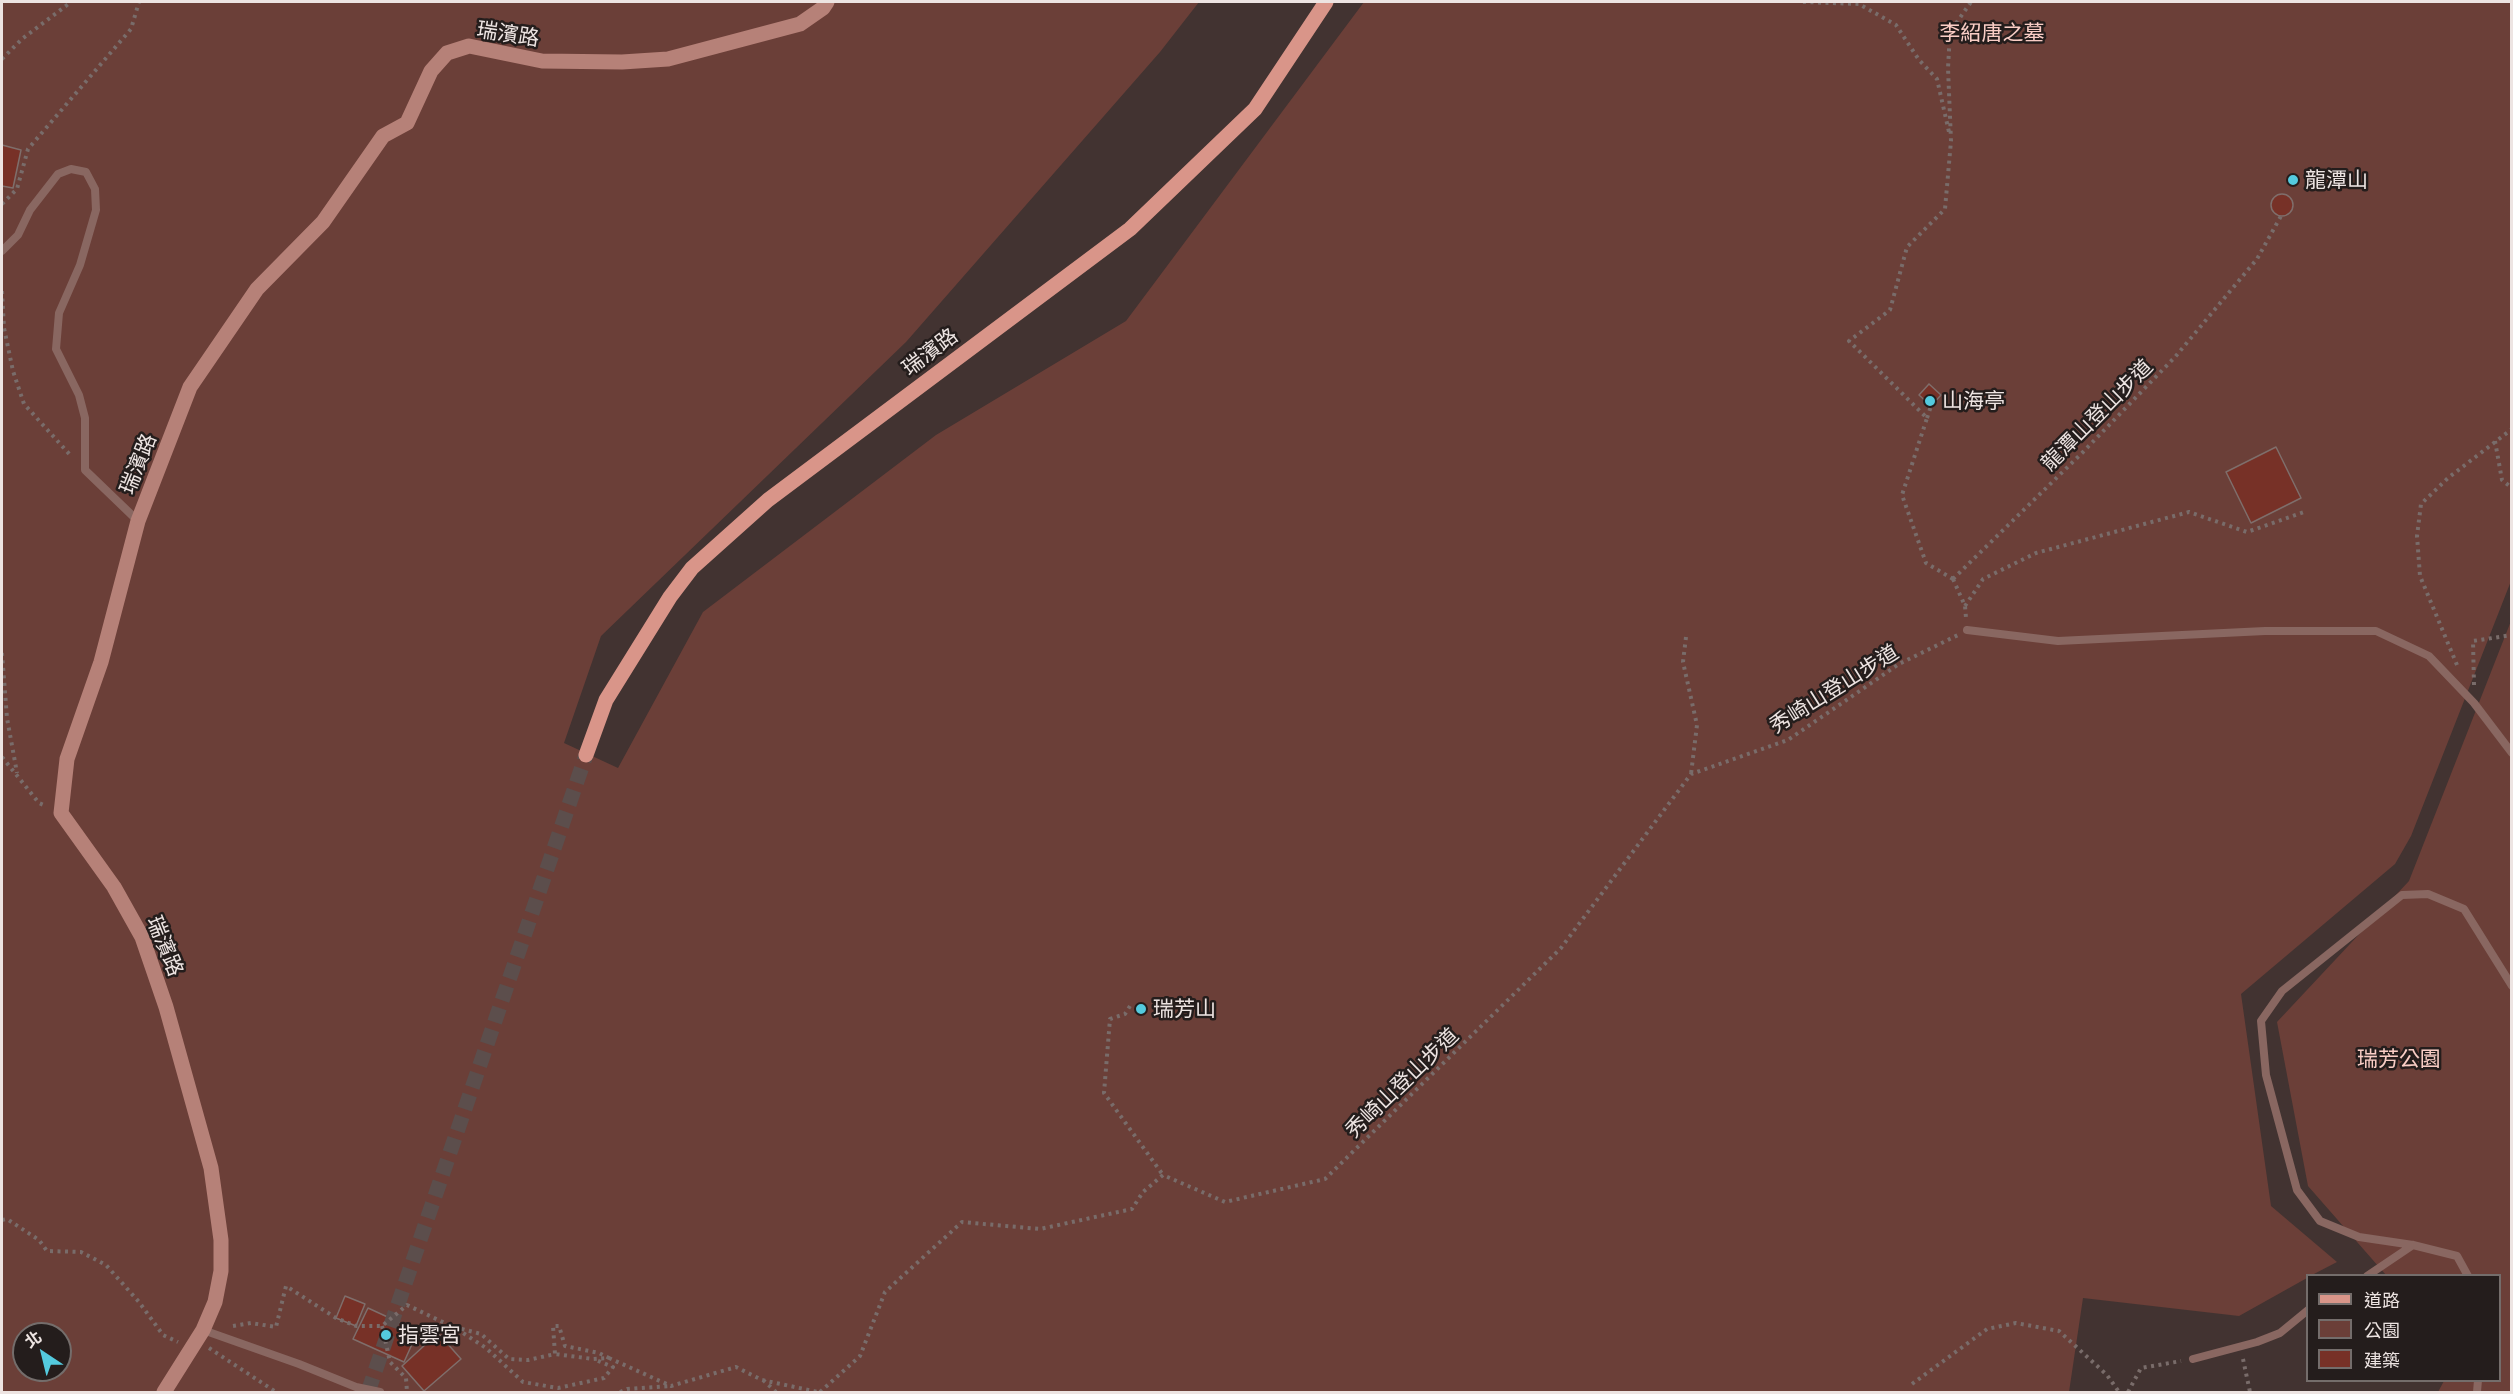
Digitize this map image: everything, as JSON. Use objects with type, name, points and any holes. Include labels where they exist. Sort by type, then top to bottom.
[{"type":"main road","name":"瑞濱路","points":[[586,755],[606,700],[659,614],[692,568],[768,500],[1130,229],[1255,109],[1326,2]]},
{"type":"street","name":"瑞濱路","points":[[164,1392],[196,1340],[215,1302],[221,1271],[221,1240],[211,1168],[166,1007],[142,937],[114,887],[61,813],[67,759],[101,662],[138,521],[190,387],[257,289],[323,222],[383,136],[407,123],[431,71],[447,53],[469,46],[542,61],[622,62],[668,59],[800,24],[823,8],[827,2]]},
{"type":"lane","points":[[2,251],[18,235],[30,210],[58,174],[71,169],[86,172],[95,189],[96,210],[80,265],[59,314],[56,349],[79,395],[85,418],[85,470],[138,521]]},
{"type":"lane","points":[[1967,630],[2058,641],[2265,631],[2376,631],[2429,656],[2474,703],[2511,753]]},
{"type":"lane","points":[[2467,1274],[2457,1256],[2413,1245],[2359,1237],[2320,1221],[2297,1190],[2266,1075],[2261,1021],[2282,991],[2402,895],[2428,894],[2464,909],[2511,986]]},
{"type":"lane","points":[[2369,1274],[2413,1245]]},
{"type":"lane","points":[[2193,1359],[2280,1333],[2306,1311]]},
{"type":"lane","points":[[196,1340],[299,1364],[357,1387],[380,1392]]},
{"type":"path","points":[[2,59],[22,39],[71,2]]},
{"type":"path","points":[[2,204],[17,189],[28,149],[131,29],[139,2]]},
{"type":"path","points":[[1803,2],[1859,4],[1896,25],[1919,60],[1937,79],[1951,141]]},
{"type":"path","points":[[1927,418],[1849,341],[1890,310],[1907,247],[1946,209],[1951,141],[1948,68],[1950,32],[1971,2]]},
{"type":"path","name":"龍潭山登山步道","points":[[1953,579],[2083,452],[2175,357],[2257,259],[2281,216]]},
{"type":"path","points":[[2,291],[4,328],[13,371],[24,404],[62,448],[85,470]]},
{"type":"path","points":[[1931,406],[1902,495],[1926,563],[1953,579],[1965,606],[1967,630]]},
{"type":"path","points":[[2454,682],[2457,662],[2420,576],[2417,536],[2421,504],[2448,478],[2511,429]]},
{"type":"path","points":[[2495,441],[2502,480],[2511,488]]},
{"type":"path","points":[[1965,606],[1983,579],[2036,553],[2189,512],[2247,532],[2304,512]]},
{"type":"path","name":"秀崎山登山步道","points":[[1163,1175],[1225,1202],[1325,1179],[1561,948],[1691,774],[1788,740],[1899,664],[1967,630]]},
{"type":"path","points":[[2474,703],[2473,641],[2511,635]]},
{"type":"path","points":[[1686,637],[1683,662],[1697,725],[1691,774]]},
{"type":"path","points":[[2,653],[5,697],[17,773]]},
{"type":"path","points":[[2,757],[39,803],[61,813]]},
{"type":"path","points":[[762,1380],[819,1392],[860,1356],[885,1292],[962,1222],[1040,1229],[1132,1209],[1143,1192],[1163,1175],[1104,1093],[1110,1019],[1125,1014],[1130,1006]]},
{"type":"path","points":[[2,1220],[7,1219],[39,1240],[46,1251],[81,1252],[106,1265],[139,1302],[163,1335],[196,1340],[276,1392]]},
{"type":"path","points":[[196,1340],[251,1323],[276,1327],[286,1286],[336,1318],[356,1326],[382,1326],[406,1305],[451,1326],[486,1348],[523,1382],[558,1388],[604,1378],[613,1367],[593,1359]]},
{"type":"path","points":[[1912,1384],[1987,1329],[2016,1323],[2059,1331],[2107,1375],[2119,1392]]},
{"type":"path","points":[[382,1326],[390,1362],[406,1378],[407,1392]]},
{"type":"path","points":[[451,1326],[481,1334],[509,1359],[528,1360],[555,1354],[609,1359]]},
{"type":"path","points":[[555,1354],[553,1326],[559,1326],[565,1346],[598,1353],[671,1386]]},
{"type":"path","points":[[2241,1346],[2250,1392]]},
{"type":"path","points":[[2128,1392],[2141,1368],[2193,1359]]},
{"type":"path","points":[[620,1392],[627,1389],[671,1386],[736,1367],[762,1380],[776,1392]]},
{"type":"green space","name":"李紹唐之墓","points":[[2,2],[1199,2],[1160,52],[906,342],[601,636],[564,743],[618,768],[703,612],[936,435],[1126,321],[1364,2],[2511,2],[2511,581],[2411,836],[2395,864],[2241,994],[2271,1206],[2337,1262],[2314,1274],[2306,1274],[2306,1279],[2239,1316],[2083,1298],[2069,1392],[2,1392]]},
{"type":"green space","name":"瑞芳公園","points":[[2511,621],[2511,1392],[2438,1392],[2443,1382],[2501,1382],[2501,1274],[2385,1274],[2308,1186],[2277,1022],[2409,881]]},
{"type":"building","points":[[2,145],[21,150],[13,188],[2,186]]},
{"type":"building","points":[[2282,194],[2290,197],[2293,205],[2290,213],[2282,216],[2274,213],[2271,205],[2274,197]]},
{"type":"building","name":"山海亭","points":[[1929,384],[1941,395],[1931,406],[1919,395]]},
{"type":"building","points":[[2276,447],[2301,498],[2251,523],[2226,472]]},
{"type":"building","points":[[345,1296],[365,1304],[356,1326],[336,1318]]},
{"type":"building","name":"指雲宮","points":[[368,1308],[418,1331],[404,1362],[353,1339]]},
{"type":"building","points":[[438,1333],[461,1359],[424,1391],[402,1366]]},
{"type":"tunnel","points":[[368,1392],[586,755]]},
{"type":"place","name":"龍潭山","points":[[2293,180]]},
{"type":"place","name":"山海亭","points":[[1930,401]]},
{"type":"place","name":"瑞芳山","points":[[1141,1009]]},
{"type":"place","name":"指雲宮","points":[[386,1335]]}]
